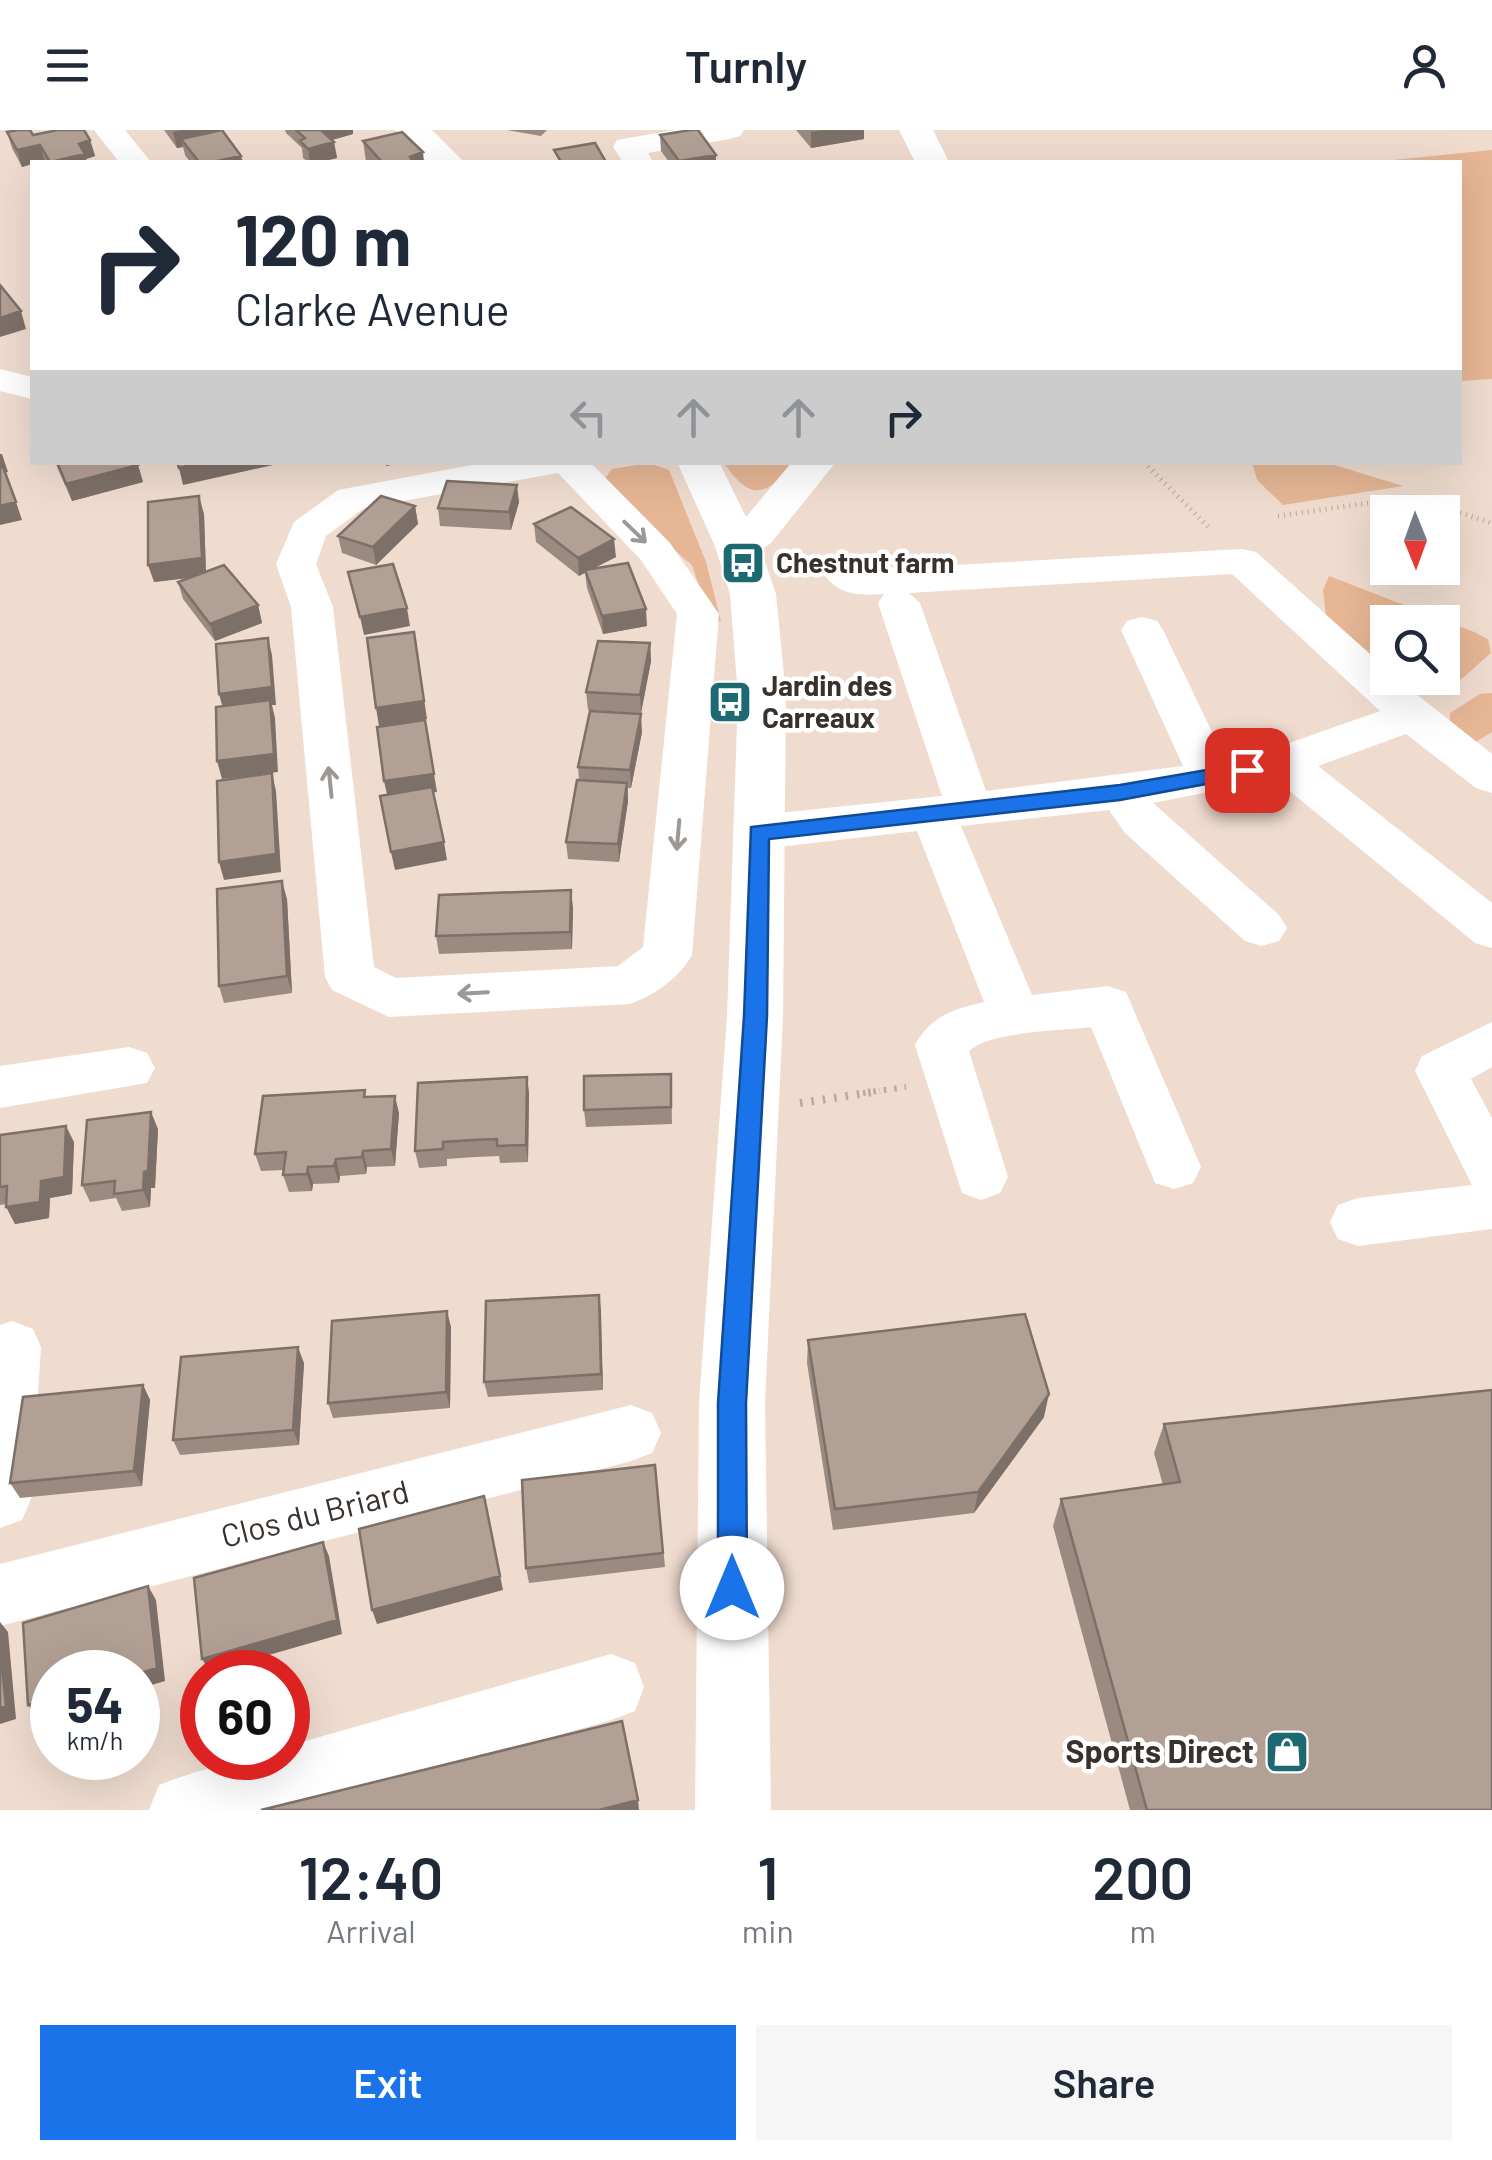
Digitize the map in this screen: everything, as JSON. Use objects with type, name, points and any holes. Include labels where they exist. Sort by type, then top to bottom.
[{"type":"main road","points":[[412,130],[445,160]]},
{"type":"main road","points":[[916,130],[931,160]]},
{"type":"main road","points":[[699,465],[737,546],[753,594],[762,696],[749,1110],[732,1403],[733,1810]]},
{"type":"main road","points":[[737,546],[755,534],[813,465]]},
{"type":"street","points":[[109,130],[133,160]]},
{"type":"street","points":[[637,160],[628,146],[729,130]]},
{"type":"street","points":[[0,380],[30,388]]},
{"type":"street","points":[[540,465],[352,498],[308,530],[296,564],[312,608],[350,977],[389,998],[629,985],[666,955],[698,614],[656,552],[571,465]]},
{"type":"street","points":[[840,569],[855,583],[1242,562],[1412,716],[1492,776]]},
{"type":"street","points":[[898,603],[951,811],[1015,1016]]},
{"type":"street","points":[[1142,630],[1211,778]]},
{"type":"street","points":[[759,832],[1120,792],[1211,778],[1283,762],[1412,716]]},
{"type":"street","points":[[1283,762],[1492,930]]},
{"type":"street","points":[[1120,792],[1141,821],[1262,928]]},
{"type":"street","points":[[982,1177],[940,1045],[961,1027],[1015,1016],[1108,1006],[1174,1168]]},
{"type":"street","points":[[1492,1042],[1441,1071],[1492,1171]]},
{"type":"street","points":[[0,1086],[128,1068]]},
{"type":"street","points":[[1358,1222],[1492,1206]]},
{"type":"street","points":[[0,1499],[12,1346]]},
{"type":"street","name":"Clos du Briard","points":[[0,1595],[631,1433]]},
{"type":"street","points":[[184,1810],[610,1686]]},
{"type":"path","points":[[1147,465],[1242,562]]},
{"type":"path","points":[[1278,516],[1411,497],[1492,524]]},
{"type":"path","points":[[749,1110],[952,1080]]},
{"type":"shaded area","points":[[1492,150],[1492,379],[1462,381],[1462,160],[1393,160]]},
{"type":"shaded area","points":[[655,465],[669,470],[706,562],[721,621],[711,622],[692,565],[599,486],[612,469]]},
{"type":"shaded area","points":[[726,465],[796,465],[777,482],[760,490],[743,485]]},
{"type":"shaded area","points":[[1253,465],[1335,465],[1403,486],[1283,505],[1257,480]]},
{"type":"shaded area","points":[[1329,576],[1404,605],[1370,605],[1370,655],[1326,616],[1323,590]]},
{"type":"shaded area","points":[[1460,627],[1488,639],[1491,653],[1460,680]]},
{"type":"shaded area","points":[[1492,693],[1492,732],[1463,750],[1450,729],[1450,713],[1480,694]]},
{"type":"building","points":[[30,130],[33,135],[84,130],[90,140],[79,144],[85,154],[49,160],[40,145],[17,150],[7,132]]},
{"type":"building","points":[[222,130],[241,156],[197,160],[181,139]]},
{"type":"building","points":[[296,130],[321,130],[334,142],[308,149],[300,141],[305,138]]},
{"type":"building","points":[[698,130],[716,155],[678,160],[660,135]]},
{"type":"building","points":[[402,132],[423,152],[410,157],[412,160],[380,160],[363,141]]},
{"type":"building","points":[[595,143],[605,160],[560,160],[554,150]]},
{"type":"building","points":[[0,285],[21,311],[0,318]]},
{"type":"building","points":[[58,465],[138,465],[66,484]]},
{"type":"building","points":[[3,467],[16,502],[0,506],[0,468]]},
{"type":"building","points":[[447,481],[517,485],[509,512],[438,508]]},
{"type":"building","points":[[199,496],[202,558],[148,565],[148,502]]},
{"type":"building","points":[[381,496],[415,506],[373,547],[338,536]]},
{"type":"building","points":[[571,507],[614,539],[578,558],[534,524]]},
{"type":"building","points":[[628,563],[646,609],[602,616],[585,570]]},
{"type":"building","points":[[393,564],[407,608],[360,617],[348,572]]},
{"type":"building","points":[[224,565],[258,605],[210,624],[178,582]]},
{"type":"building","points":[[414,632],[424,701],[376,708],[367,638]]},
{"type":"building","points":[[268,638],[272,687],[219,694],[216,644]]},
{"type":"building","points":[[598,641],[650,643],[640,695],[586,692]]},
{"type":"building","points":[[270,700],[274,754],[217,761],[216,707]]},
{"type":"building","points":[[590,711],[641,714],[630,770],[578,767]]},
{"type":"building","points":[[425,720],[434,774],[384,781],[377,727]]},
{"type":"building","points":[[272,773],[276,854],[219,862],[217,781]]},
{"type":"building","points":[[577,780],[627,783],[618,844],[566,842]]},
{"type":"building","points":[[432,787],[444,842],[391,852],[380,796]]},
{"type":"building","points":[[282,881],[287,976],[219,986],[217,889]]},
{"type":"building","points":[[571,890],[570,932],[436,936],[439,895]]},
{"type":"building","points":[[671,1074],[671,1107],[584,1110],[584,1076]]},
{"type":"building","points":[[527,1077],[526,1145],[497,1146],[497,1139],[472,1140],[443,1142],[443,1149],[415,1151],[418,1083]]},
{"type":"building","points":[[365,1090],[364,1097],[395,1096],[391,1149],[363,1151],[362,1157],[336,1159],[334,1166],[308,1167],[307,1174],[283,1175],[286,1152],[255,1154],[263,1096]]},
{"type":"building","points":[[151,1112],[148,1171],[144,1172],[143,1190],[114,1194],[115,1181],[82,1185],[87,1120]]},
{"type":"building","points":[[66,1126],[64,1177],[41,1181],[40,1202],[6,1207],[7,1186],[0,1187],[0,1135]]},
{"type":"building","points":[[599,1295],[601,1374],[484,1382],[486,1301]]},
{"type":"building","points":[[447,1311],[446,1392],[328,1403],[332,1321]]},
{"type":"building","points":[[1025,1314],[1049,1394],[978,1492],[835,1509],[808,1340]]},
{"type":"building","points":[[298,1347],[293,1430],[173,1440],[181,1357]]},
{"type":"building","points":[[143,1385],[134,1471],[10,1483],[23,1397]]},
{"type":"building","points":[[1492,1390],[1492,1810],[1147,1810],[1061,1499],[1180,1482],[1164,1424]]},
{"type":"building","points":[[655,1465],[663,1553],[526,1568],[522,1480]]},
{"type":"building","points":[[484,1496],[500,1576],[372,1610],[359,1529]]},
{"type":"building","points":[[323,1542],[337,1620],[233,1650],[201,1650],[194,1578]]},
{"type":"building","points":[[148,1586],[155,1650],[30,1650],[28,1705],[23,1623]]},
{"type":"building","points":[[0,1648],[6,1706],[0,1708]]},
{"type":"building","points":[[622,1721],[638,1800],[599,1810],[261,1810]]},
{"type":"place","name":"Chestnut farm","points":[[743,563]]},
{"type":"place","name":"Jardin des Carreaux","points":[[730,702]]},
{"type":"place","name":"Sports Direct","points":[[1287,1752]]},
{"type":"route","points":[[732,1588],[732,1403],[755,1016],[759,832],[1120,792],[1247,770]]}]
